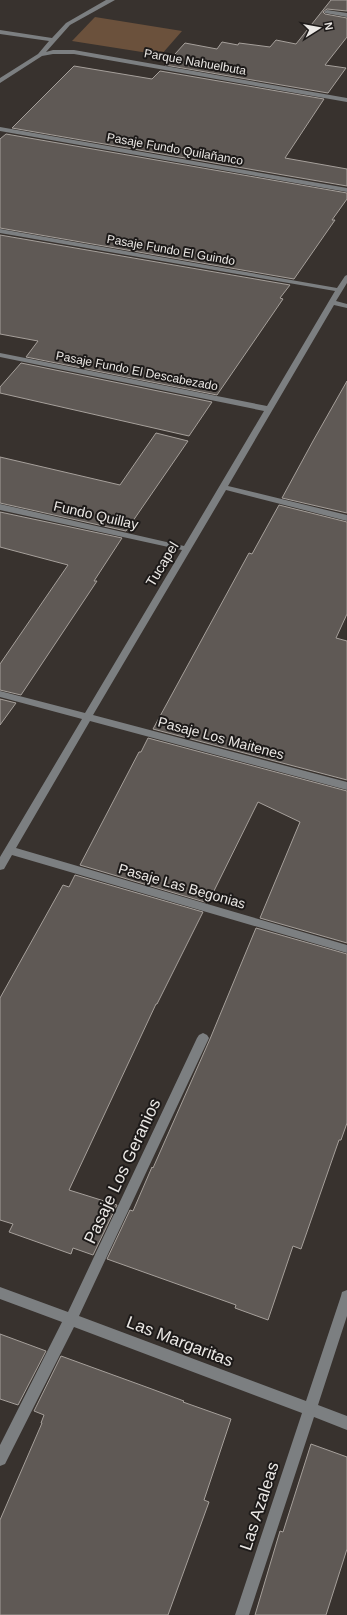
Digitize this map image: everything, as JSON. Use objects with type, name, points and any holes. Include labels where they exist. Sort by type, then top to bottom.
[{"type":"street","points":[[0,81],[40,56],[68,24],[105,2],[112,0]]},
{"type":"street","points":[[327,12],[347,15]]},
{"type":"street","points":[[0,32],[54,40]]},
{"type":"street","name":"Parque Nahuelbuta","points":[[40,56],[53,52],[74,52],[347,100]]},
{"type":"street","name":"Pasaje Fundo Quilañanco","points":[[0,129],[347,190]]},
{"type":"street","name":"Pasaje Fundo El Guindo","points":[[0,231],[339,290]]},
{"type":"street","name":"Tucapel","points":[[0,866],[347,277]]},
{"type":"street","points":[[332,302],[347,306]]},
{"type":"street","name":"Pasaje Fundo El Descabezado","points":[[0,356],[268,409]]},
{"type":"street","points":[[222,487],[347,518]]},
{"type":"street","name":"Fundo Quillay","points":[[0,506],[186,549]]},
{"type":"street","name":"Pasaje Los Maitenes","points":[[0,694],[88,716],[347,786]]},
{"type":"street","name":"Pasaje Las Begonias","points":[[9,850],[347,949]]},
{"type":"street","name":"Pasaje Los Geranios","points":[[0,1458],[71,1319],[203,1038]]},
{"type":"street","name":"Las Margaritas","points":[[0,1293],[347,1423]]},
{"type":"street","name":"Las Azaleas","points":[[242,1615],[347,1296]]},
{"type":"shaded area","points":[[95,17],[182,31],[161,55],[72,41]]},
{"type":"building","points":[[331,0],[347,0],[347,11],[327,9],[323,12],[325,14],[347,18],[347,37],[325,65],[346,68],[328,93],[165,65],[185,43],[217,49],[222,42],[238,45],[239,43],[270,47],[276,40],[296,44]]},
{"type":"building","points":[[74,66],[152,79],[160,71],[324,99],[285,158],[347,169],[347,186],[12,128]]},
{"type":"building","points":[[6,134],[347,193],[347,199],[332,220],[335,220],[294,279],[0,228],[0,139]]},
{"type":"building","points":[[0,235],[290,285],[280,298],[283,299],[217,395],[26,357],[38,341],[0,334]]},
{"type":"building","points":[[21,363],[212,402],[189,436],[0,393],[0,387]]},
{"type":"building","points":[[347,381],[347,513],[282,498],[313,441]]},
{"type":"building","points":[[156,433],[188,441],[126,531],[0,503],[0,457],[120,485]]},
{"type":"building","points":[[279,505],[347,522],[347,614],[336,638],[347,641],[347,780],[153,729],[249,553],[252,554]]},
{"type":"building","points":[[0,512],[122,538],[94,581],[97,581],[21,695],[0,690],[0,664],[68,565],[0,547]]},
{"type":"building","points":[[0,699],[16,703],[0,725]]},
{"type":"building","points":[[148,738],[347,791],[347,943],[260,918],[300,822],[258,802],[208,903],[80,865],[139,752],[141,752]]},
{"type":"building","points":[[75,875],[203,912],[156,1004],[69,1190],[117,1205],[93,1255],[73,1248],[71,1254],[9,1232],[13,1224],[0,1220],[0,998],[63,885],[69,887]]},
{"type":"building","points":[[256,928],[347,954],[347,1123],[341,1140],[339,1140],[301,1249],[293,1246],[268,1320],[235,1308],[236,1305],[107,1259],[130,1210],[133,1211],[152,1167],[153,1168],[210,1039]]},
{"type":"building","points":[[0,1334],[46,1351],[18,1405],[0,1399]]},
{"type":"building","points":[[61,1356],[231,1419],[204,1500],[209,1502],[168,1615],[0,1615],[0,1520],[42,1423],[44,1415],[34,1411]]},
{"type":"building","points":[[311,1444],[347,1457],[347,1549],[326,1615],[255,1615],[280,1531],[283,1532]]}]
